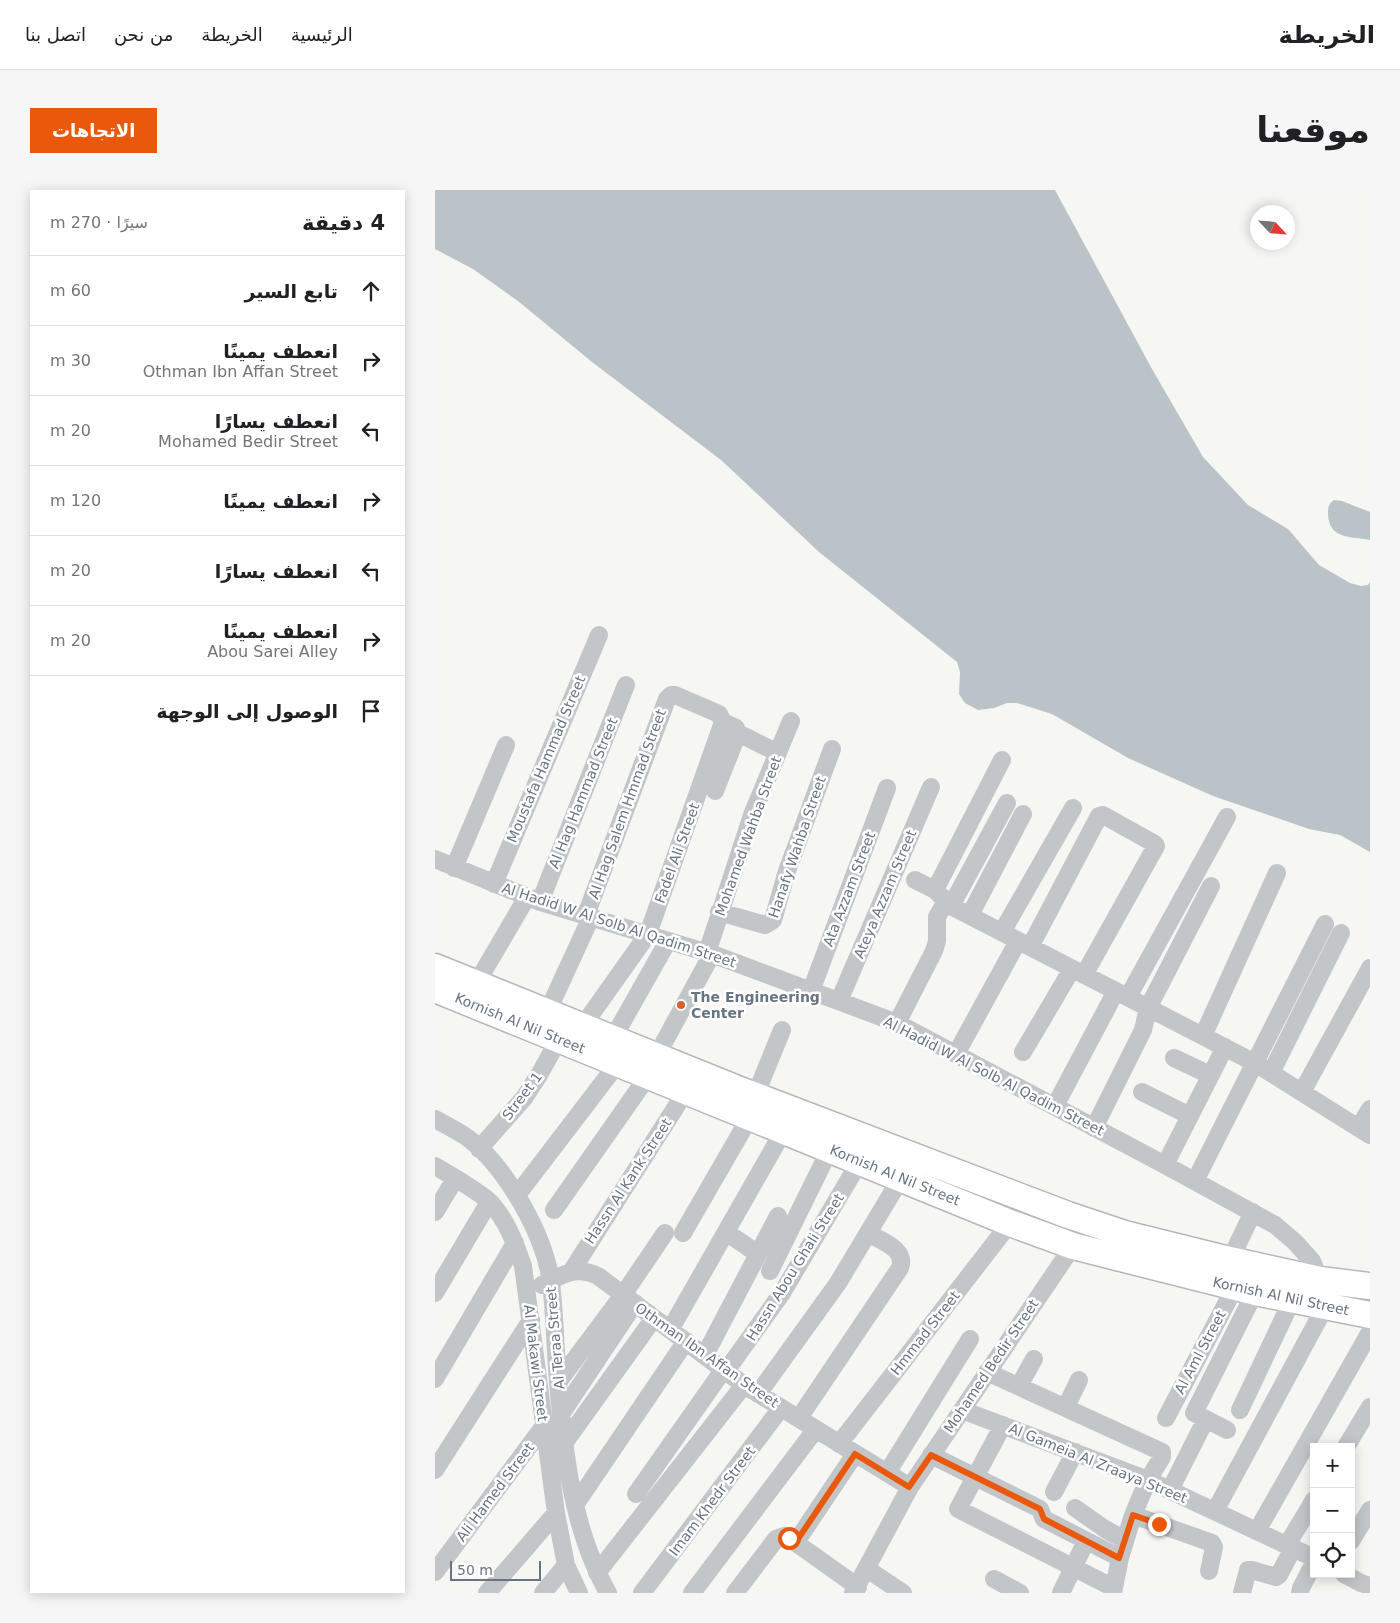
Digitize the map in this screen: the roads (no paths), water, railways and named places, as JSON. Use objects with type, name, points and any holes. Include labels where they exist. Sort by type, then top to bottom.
[{"type":"highway","name":"Kornish Al Nil Street","points":[[435,967],[582,1028],[615,1051]]},
{"type":"highway","name":"Kornish Al Nil Street","points":[[435,989],[559,1039],[615,1051],[744,1103],[1125,1234],[1320,1280],[1370,1286]]},
{"type":"highway","name":"Kornish Al Nil Street","points":[[652,1066],[686,1091],[744,1103],[784,1130],[1010,1223],[1073,1246],[1292,1300],[1370,1315]]},
{"type":"street","name":"Moustafa Hammad Street","points":[[494,884],[599,635]]},
{"type":"street","name":"Al Hag Hammad Street","points":[[476,984],[534,899],[626,685]]},
{"type":"street","name":"Al Hag Salem Hmmad Street","points":[[547,1013],[589,916],[665,703],[671,695],[675,695],[719,714],[723,722]]},
{"type":"street","name":"Mohamed Wahba Street","points":[[554,1210],[652,1066],[709,954],[719,912],[753,815],[791,720]]},
{"type":"street","points":[[723,722],[735,728],[738,733],[778,753]]},
{"type":"street","name":"Fadel Ali Street","points":[[582,1028],[647,934],[723,722]]},
{"type":"street","points":[[715,790],[738,733]]},
{"type":"street","points":[[454,868],[507,745]]},
{"type":"street","name":"Hanafy Wahba Street","points":[[719,912],[765,925],[773,920],[787,871],[832,748]]},
{"type":"street","points":[[897,1022],[934,951],[937,941],[937,918],[1002,760]]},
{"type":"street","name":"Ateya Azzam Street","points":[[839,1001],[931,786]]},
{"type":"street","name":"Ata Azzam Street","points":[[811,991],[887,788]]},
{"type":"street","points":[[944,899],[1007,803]]},
{"type":"street","points":[[1002,932],[1073,808]]},
{"type":"street","points":[[970,915],[1023,814]]},
{"type":"street","points":[[956,1054],[1024,944],[1099,816],[1103,815],[1156,846],[1078,972],[1023,1052]]},
{"type":"street","points":[[1055,1106],[1227,817]]},
{"type":"street","name":"Al Hadid W Al Solb Al Qadim Street","points":[[435,859],[534,899],[709,954],[897,1022],[1275,1225],[1295,1242],[1312,1261],[1320,1280]]},
{"type":"street","points":[[1203,1036],[1277,873]]},
{"type":"street","points":[[915,880],[970,915],[1255,1063],[1365,1131],[1370,1109]]},
{"type":"street","points":[[1094,1128],[1143,1030],[1148,1008],[1211,886]]},
{"type":"street","points":[[1195,1181],[1325,924]]},
{"type":"street","points":[[1271,1073],[1341,933]]},
{"type":"street","points":[[517,1195],[615,1051],[668,941]]},
{"type":"street","points":[[1302,1092],[1370,968]]},
{"type":"street","points":[[683,1233],[744,1103],[782,1030]]},
{"type":"street","name":"Street 1","points":[[479,1149],[524,1098],[559,1039]]},
{"type":"street","points":[[1165,1165],[1225,1047]]},
{"type":"street","points":[[1174,1058],[1210,1076]]},
{"type":"street","name":"Hassn Al Kank Street","points":[[571,1272],[686,1091]]},
{"type":"street","points":[[1142,1092],[1190,1116]]},
{"type":"street","name":"Al Teraa Street","points":[[435,1119],[468,1138],[495,1164],[517,1195],[538,1236],[551,1281],[558,1382],[571,1485],[584,1540],[597,1573],[608,1593]]},
{"type":"street","points":[[670,1330],[784,1130]]},
{"type":"street","points":[[770,1270],[830,1149]]},
{"type":"street","name":"Hassn Abou Ghali Street","points":[[636,1494],[782,1293],[860,1161]]},
{"type":"street","name":"Al Makawi Street","points":[[435,1166],[489,1202],[503,1220],[515,1243],[523,1266],[556,1513],[566,1565],[579,1593]]},
{"type":"street","points":[[597,1573],[839,1283],[901,1178]]},
{"type":"street","points":[[435,1212],[455,1179]]},
{"type":"street","points":[[435,1293],[489,1202]]},
{"type":"street","points":[[1230,1260],[1253,1212]]},
{"type":"street","points":[[705,1356],[778,1216]]},
{"type":"street","name":"Hmmad Street","points":[[839,1444],[1010,1223]]},
{"type":"street","points":[[726,1232],[758,1254]]},
{"type":"street","points":[[563,1427],[665,1233]]},
{"type":"street","points":[[799,1418],[900,1268],[902,1260],[899,1253],[868,1233]]},
{"type":"street","points":[[435,1379],[515,1243]]},
{"type":"street","name":"Mohamed Bedir Street","points":[[855,1590],[909,1487],[1073,1246]]},
{"type":"street","points":[[527,1292],[571,1272]]},
{"type":"street","name":"Othman Ibn Affan Street","points":[[571,1272],[589,1272],[598,1276],[751,1389],[909,1487]]},
{"type":"street","points":[[1170,1490],[1200,1416],[1245,1289]]},
{"type":"street","name":"Al Aml Street","points":[[1200,1416],[1170,1410],[1245,1289]]},
{"type":"street","points":[[558,1382],[629,1299]]},
{"type":"street","points":[[1240,1410],[1292,1300]]},
{"type":"street","points":[[1215,1511],[1325,1307]]},
{"type":"street","points":[[563,1427],[654,1318]]},
{"type":"street","points":[[435,1470],[531,1320]]},
{"type":"street","points":[[1257,1531],[1370,1332]]},
{"type":"street","points":[[887,1473],[970,1339]]},
{"type":"street","points":[[575,1505],[686,1341]]},
{"type":"street","points":[[1019,1386],[1035,1359]]},
{"type":"street","points":[[987,1372],[1161,1451],[1162,1457],[1148,1480],[1133,1515],[1119,1558],[1114,1591],[1073,1568],[959,1511],[959,1506],[1003,1425]]},
{"type":"street","points":[[1066,1408],[1079,1380]]},
{"type":"street","points":[[1348,1443],[1370,1407]]},
{"type":"street","name":"Imam Khedr Street","points":[[643,1593],[781,1408]]},
{"type":"street","name":"Al Gameia Al Zraaya Street","points":[[961,1410],[1148,1480],[1310,1556]]},
{"type":"street","points":[[1200,1416],[1227,1430]]},
{"type":"street","points":[[544,1426],[563,1427]]},
{"type":"street","name":"Ali Hamed Street","points":[[435,1572],[544,1426]]},
{"type":"street","points":[[693,1593],[816,1429]]},
{"type":"street","points":[[1055,1492],[1075,1452]]},
{"type":"street","points":[[796,1542],[855,1454]]},
{"type":"street","points":[[931,1455],[1040,1509],[1044,1519],[1119,1558]]},
{"type":"street","points":[[552,1488],[571,1485]]},
{"type":"street","points":[[1075,1508],[1105,1529],[1125,1540]]},
{"type":"street","points":[[1241,1593],[1248,1570],[1276,1577],[1279,1575],[1290,1546],[1310,1508]]},
{"type":"street","points":[[1355,1534],[1370,1510]]},
{"type":"street","points":[[487,1593],[556,1513]]},
{"type":"street","points":[[1133,1515],[1212,1543],[1214,1547],[1209,1570]]},
{"type":"street","points":[[735,1593],[778,1537],[787,1536],[855,1590]]},
{"type":"street","points":[[1061,1593],[1086,1541]]},
{"type":"street","points":[[543,1593],[566,1565]]},
{"type":"street","points":[[867,1569],[903,1593]]},
{"type":"street","points":[[1300,1593],[1310,1572]]},
{"type":"street","points":[[1352,1578],[1370,1586]]},
{"type":"street","points":[[994,1579],[1020,1593]]},
{"type":"place","name":"The Engineering Center","points":[[681,1005]]}]
